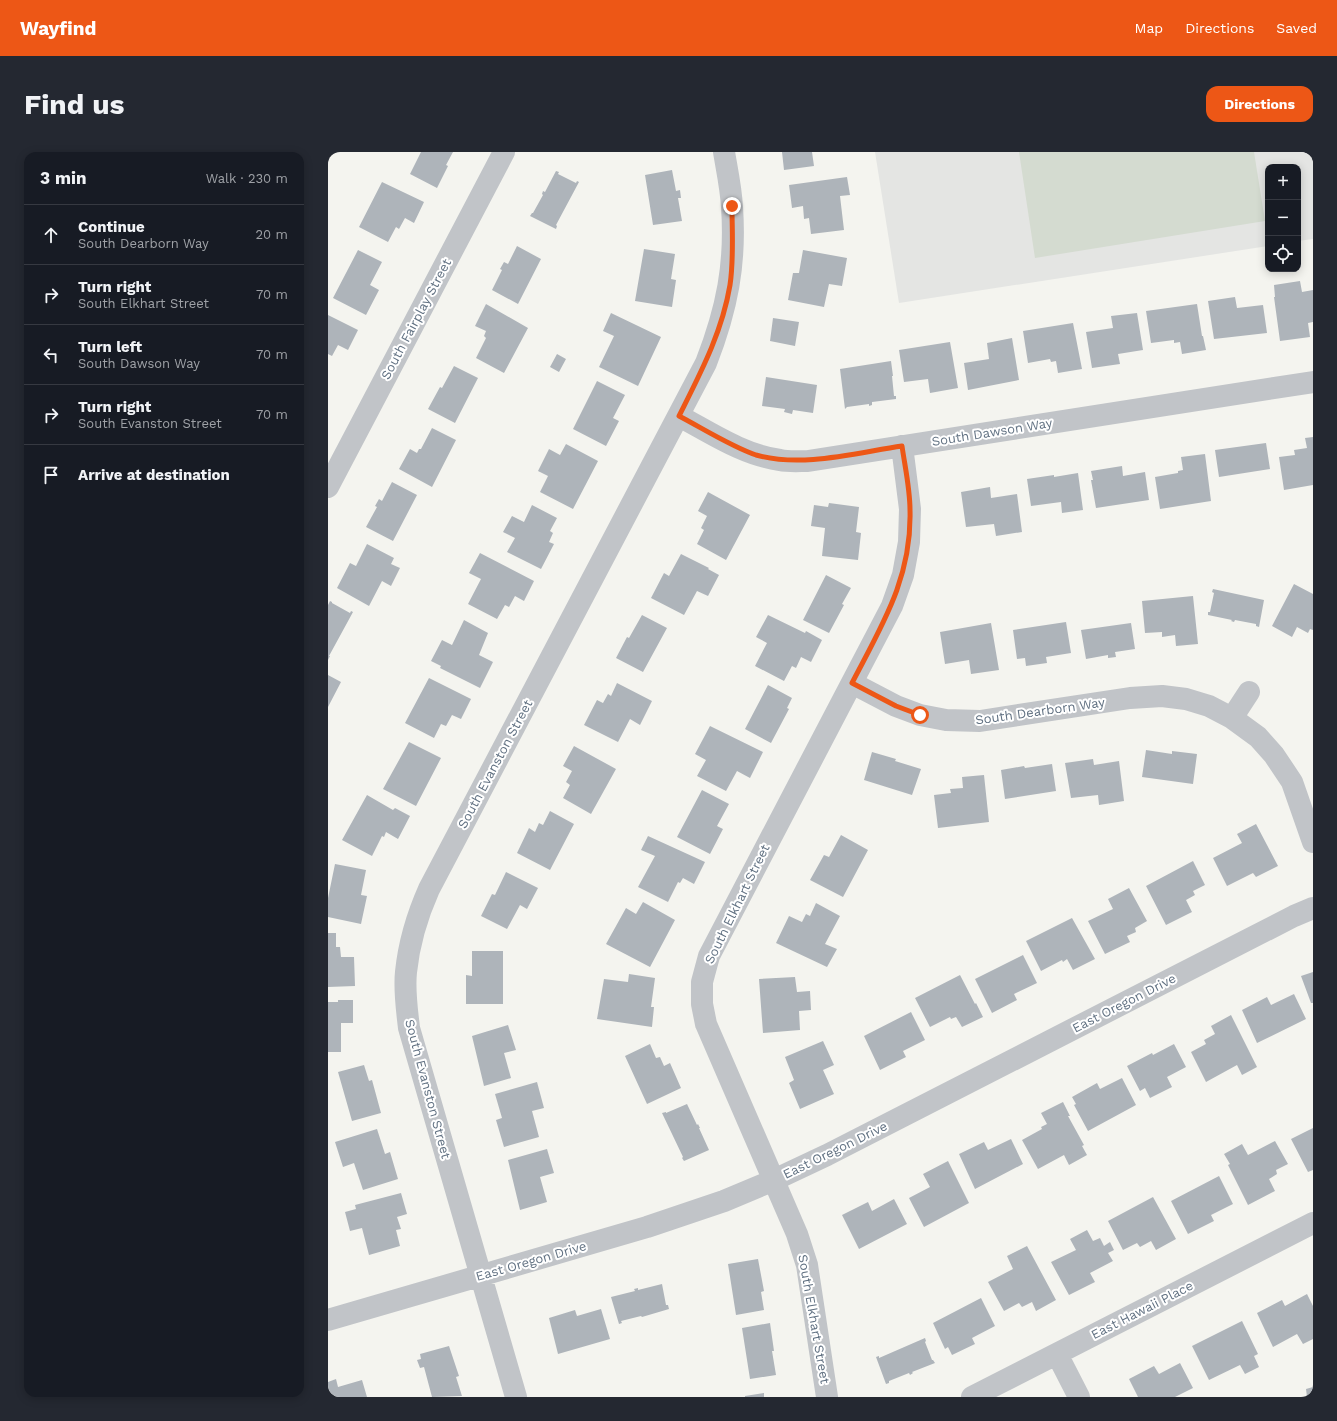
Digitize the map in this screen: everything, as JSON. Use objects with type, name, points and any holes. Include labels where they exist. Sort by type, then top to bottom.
[{"type":"street","name":"South Fairplay Street","points":[[328,487],[504,152]]},
{"type":"street","name":"South Evanston Street","points":[[516,1397],[409,1028],[406,973],[410,940],[420,909],[429,890],[679,416],[709,355],[718,333],[730,286],[733,254],[732,206],[724,152]]},
{"type":"street","name":"South Dawson Way","points":[[679,416],[748,452],[781,460],[808,461],[1313,382]]},
{"type":"street","name":"South Elkhart Street","points":[[827,1397],[807,1265],[797,1234],[706,1024],[702,1004],[702,982],[709,956],[892,606],[903,575],[909,542],[910,509],[902,446]]},
{"type":"street","name":"South Dearborn Way","points":[[852,683],[896,706],[920,715],[946,720],[980,721],[1130,698],[1162,696],[1186,699],[1209,706],[1232,718],[1258,737],[1274,755],[1292,782],[1313,842]]},
{"type":"street","points":[[1232,718],[1249,692]]},
{"type":"street","name":"East Oregon Drive","points":[[328,1320],[647,1227],[724,1201],[774,1180],[834,1151],[1294,916],[1313,908]]},
{"type":"street","name":"East Hawaii Place","points":[[972,1397],[1313,1223]]},
{"type":"street","points":[[1057,1354],[1079,1397]]},
{"type":"shaded area","points":[[875,152],[1313,152],[1313,239],[1301,241],[1301,164],[1265,164],[1265,246],[899,303]]},
{"type":"shaded area","points":[[1019,152],[1254,152],[1265,221],[1035,258]]},
{"type":"building","points":[[421,152],[453,152],[437,188],[410,174]]},
{"type":"building","points":[[782,152],[812,152],[814,166],[784,170]]},
{"type":"building","points":[[672,170],[676,191],[680,190],[681,198],[678,198],[682,221],[653,225],[645,175]]},
{"type":"building","points":[[556,171],[559,172],[558,174],[576,183],[577,181],[579,182],[556,225],[556,229],[530,216],[543,195],[543,191],[545,192]]},
{"type":"building","points":[[847,177],[850,195],[840,196],[844,230],[811,234],[809,218],[804,219],[803,206],[792,208],[789,185]]},
{"type":"building","points":[[382,182],[424,202],[414,223],[405,218],[399,229],[396,227],[388,242],[359,227]]},
{"type":"building","points":[[517,246],[541,259],[518,304],[492,290],[502,270],[500,269],[504,262],[508,264]]},
{"type":"building","points":[[644,249],[675,254],[671,279],[676,280],[672,307],[635,301]]},
{"type":"building","points":[[358,250],[382,262],[370,285],[379,290],[366,315],[333,298]]},
{"type":"building","points":[[803,250],[847,258],[842,286],[829,284],[824,307],[788,300],[793,273],[799,273]]},
{"type":"building","points":[[1300,281],[1302,292],[1313,290],[1313,322],[1308,323],[1310,337],[1280,341],[1274,297],[1274,285]]},
{"type":"building","points":[[1235,297],[1237,308],[1263,305],[1267,333],[1214,339],[1208,301]]},
{"type":"building","points":[[486,304],[528,328],[504,373],[476,358],[486,338],[484,336],[486,331],[475,326]]},
{"type":"building","points":[[1197,304],[1202,336],[1206,350],[1182,354],[1180,342],[1174,343],[1174,340],[1151,343],[1146,311]]},
{"type":"building","points":[[611,313],[661,337],[638,386],[599,367],[614,336],[603,331]]},
{"type":"building","points":[[1137,313],[1143,350],[1118,354],[1120,364],[1092,368],[1086,332],[1113,328],[1111,316]]},
{"type":"building","points":[[328,315],[358,330],[348,350],[338,345],[332,356],[328,354]]},
{"type":"building","points":[[773,318],[799,322],[795,346],[770,341]]},
{"type":"building","points":[[1073,323],[1082,369],[1058,373],[1056,361],[1051,362],[1050,359],[1028,363],[1023,331]]},
{"type":"building","points":[[1012,338],[1019,380],[968,390],[964,363],[989,359],[987,343]]},
{"type":"building","points":[[950,342],[958,388],[930,393],[928,379],[904,382],[899,350]]},
{"type":"building","points":[[557,354],[566,359],[559,372],[550,367]]},
{"type":"building","points":[[891,361],[894,396],[896,396],[896,399],[872,402],[872,405],[869,406],[869,404],[847,407],[845,409],[840,369]]},
{"type":"building","points":[[454,366],[478,378],[455,423],[428,409]]},
{"type":"building","points":[[766,377],[817,385],[813,413],[793,410],[792,414],[784,412],[785,409],[762,406]]},
{"type":"building","points":[[597,381],[625,395],[613,418],[619,421],[606,446],[573,429]]},
{"type":"building","points":[[432,428],[456,440],[432,487],[399,469],[410,449],[417,453],[419,449],[421,449]]},
{"type":"building","points":[[1313,437],[1313,485],[1284,490],[1279,457],[1295,455],[1294,450],[1307,448],[1305,438]]},
{"type":"building","points":[[1266,443],[1270,469],[1219,477],[1215,450]]},
{"type":"building","points":[[566,444],[598,461],[573,509],[540,492],[548,476],[538,471],[549,449],[560,455]]},
{"type":"building","points":[[1205,454],[1211,501],[1160,509],[1155,477],[1178,473],[1178,471],[1183,470],[1181,457]]},
{"type":"building","points":[[1122,466],[1123,476],[1145,472],[1149,500],[1096,508],[1091,480],[1093,480],[1091,471]]},
{"type":"building","points":[[1078,473],[1083,510],[1062,513],[1061,502],[1031,506],[1027,479]]},
{"type":"building","points":[[392,482],[417,495],[393,541],[366,527],[377,507],[375,506],[379,499],[382,501]]},
{"type":"building","points":[[990,487],[991,498],[1017,494],[1022,532],[996,536],[994,524],[966,527],[961,492]]},
{"type":"building","points":[[708,492],[750,515],[726,560],[697,544],[704,530],[701,528],[707,516],[698,511]]},
{"type":"building","points":[[829,503],[859,507],[856,532],[861,533],[858,560],[822,556],[825,528],[811,526],[814,505],[828,507]]},
{"type":"building","points":[[532,505],[557,518],[550,531],[553,533],[549,542],[554,544],[541,569],[507,552],[515,538],[503,532],[512,516],[524,522]]},
{"type":"building","points":[[367,544],[394,558],[391,564],[400,568],[391,586],[382,581],[369,606],[337,588],[350,563],[356,566]]},
{"type":"building","points":[[480,553],[534,581],[524,601],[515,596],[509,607],[505,605],[497,619],[468,604],[481,579],[469,573]]},
{"type":"building","points":[[681,554],[709,568],[708,569],[719,575],[708,596],[697,591],[684,615],[651,598],[664,573],[669,576]]},
{"type":"building","points":[[826,575],[851,588],[829,633],[803,620]]},
{"type":"building","points":[[1294,584],[1313,594],[1313,630],[1310,629],[1308,633],[1297,627],[1292,637],[1272,626]]},
{"type":"building","points":[[1213,589],[1264,600],[1259,627],[1256,626],[1256,624],[1235,620],[1234,622],[1231,621],[1232,620],[1208,615],[1214,593],[1212,592]]},
{"type":"building","points":[[1193,596],[1198,644],[1176,646],[1175,635],[1162,637],[1162,632],[1145,633],[1142,601]]},
{"type":"building","points":[[330,601],[350,613],[351,611],[353,612],[328,660],[328,605]]},
{"type":"building","points":[[642,615],[667,628],[643,672],[616,658],[627,637],[629,638]]},
{"type":"building","points":[[768,615],[805,633],[806,631],[822,640],[811,662],[801,657],[796,668],[792,666],[784,681],[755,666],[767,643],[756,637]]},
{"type":"building","points":[[464,620],[488,633],[479,655],[493,662],[480,688],[440,668],[441,666],[431,661],[442,640],[452,645]]},
{"type":"building","points":[[1066,622],[1071,653],[1046,657],[1047,663],[1026,666],[1025,658],[1017,659],[1013,630]]},
{"type":"building","points":[[991,623],[999,670],[971,674],[969,660],[945,664],[940,632]]},
{"type":"building","points":[[1131,623],[1135,649],[1115,652],[1116,657],[1108,658],[1108,655],[1086,659],[1081,630]]},
{"type":"building","points":[[328,675],[341,682],[328,707]]},
{"type":"building","points":[[429,678],[471,699],[461,719],[452,715],[446,726],[441,724],[434,738],[405,723]]},
{"type":"building","points":[[617,683],[652,701],[640,725],[630,719],[618,742],[584,725],[597,700],[603,703],[608,694],[611,696]]},
{"type":"building","points":[[768,685],[792,698],[787,708],[789,709],[771,743],[745,729]]},
{"type":"building","points":[[710,726],[763,752],[750,778],[737,771],[726,791],[697,776],[706,760],[695,754]]},
{"type":"building","points":[[409,742],[441,758],[416,806],[383,789]]},
{"type":"building","points":[[574,746],[616,769],[591,814],[563,798],[570,785],[566,782],[572,771],[563,766]]},
{"type":"building","points":[[1146,750],[1172,754],[1172,751],[1197,754],[1193,784],[1142,777]]},
{"type":"building","points":[[872,752],[896,759],[895,761],[921,769],[912,795],[864,780]]},
{"type":"building","points":[[1093,759],[1094,765],[1119,761],[1124,801],[1099,805],[1098,795],[1071,798],[1065,763]]},
{"type":"building","points":[[1052,764],[1056,791],[1005,799],[1001,770],[1024,766],[1025,768]]},
{"type":"building","points":[[984,775],[989,822],[938,828],[934,795],[951,793],[950,789],[963,788],[962,777]]},
{"type":"building","points":[[702,790],[729,804],[717,826],[723,829],[710,854],[677,837]]},
{"type":"building","points":[[367,795],[393,810],[395,808],[410,816],[398,839],[386,832],[384,837],[382,836],[372,856],[342,840]]},
{"type":"building","points":[[550,811],[574,824],[550,870],[517,853],[529,828],[535,832],[539,823],[543,825]]},
{"type":"building","points":[[1256,824],[1278,866],[1256,877],[1253,873],[1227,886],[1213,858],[1242,843],[1237,834]]},
{"type":"building","points":[[841,835],[868,850],[843,897],[810,880],[824,855],[829,857]]},
{"type":"building","points":[[648,836],[705,862],[694,884],[683,878],[680,883],[678,882],[668,902],[638,887],[655,856],[641,850]]},
{"type":"building","points":[[1193,861],[1205,885],[1193,891],[1195,895],[1186,900],[1192,912],[1166,925],[1146,886]]},
{"type":"building","points":[[335,864],[366,870],[361,895],[367,896],[361,924],[328,917],[328,898]]},
{"type":"building","points":[[506,872],[538,888],[527,909],[520,905],[507,929],[481,916],[492,894],[495,895]]},
{"type":"building","points":[[1129,888],[1147,921],[1135,928],[1136,932],[1127,936],[1130,942],[1105,954],[1088,921],[1113,909],[1108,899]]},
{"type":"building","points":[[643,902],[675,920],[650,967],[606,944],[626,908],[636,914]]},
{"type":"building","points":[[816,903],[840,916],[825,944],[837,949],[827,967],[776,943],[789,916],[802,922],[806,914],[810,916]]},
{"type":"building","points":[[1072,918],[1095,959],[1073,970],[1067,959],[1063,962],[1062,960],[1041,971],[1026,941]]},
{"type":"building","points":[[328,933],[336,933],[336,947],[340,947],[341,957],[354,957],[355,986],[328,987]]},
{"type":"building","points":[[472,951],[503,951],[503,1004],[466,1004],[466,975],[472,976]]},
{"type":"building","points":[[1023,955],[1037,983],[1014,994],[1017,1000],[992,1013],[975,979]]},
{"type":"building","points":[[1313,972],[1313,1003],[1311,1003],[1301,976]]},
{"type":"building","points":[[629,974],[655,978],[651,1007],[654,1007],[652,1027],[597,1019],[604,979],[628,982]]},
{"type":"building","points":[[960,975],[983,1017],[962,1027],[956,1017],[951,1019],[950,1017],[930,1027],[915,998]]},
{"type":"building","points":[[795,977],[797,992],[810,991],[811,1010],[799,1011],[800,1030],[763,1033],[759,979]]},
{"type":"building","points":[[1294,994],[1306,1019],[1257,1043],[1242,1010],[1267,997],[1271,1005]]},
{"type":"building","points":[[338,1000],[353,1000],[353,1023],[341,1023],[341,1052],[328,1052],[328,1002],[338,1002]]},
{"type":"building","points":[[911,1012],[925,1040],[903,1051],[906,1057],[880,1070],[864,1036]]},
{"type":"building","points":[[1231,1015],[1257,1067],[1242,1075],[1237,1065],[1206,1082],[1191,1052],[1206,1044],[1204,1040],[1215,1034],[1211,1026]]},
{"type":"building","points":[[508,1025],[516,1050],[504,1053],[511,1078],[484,1086],[472,1036]]},
{"type":"building","points":[[823,1041],[834,1065],[823,1070],[834,1094],[800,1109],[789,1083],[794,1080],[785,1057]]},
{"type":"building","points":[[650,1044],[656,1058],[660,1057],[664,1066],[670,1063],[681,1088],[647,1104],[625,1056]]},
{"type":"building","points":[[1174,1044],[1186,1067],[1167,1077],[1172,1087],[1150,1098],[1145,1088],[1140,1091],[1127,1066]]},
{"type":"building","points":[[364,1065],[369,1081],[372,1080],[381,1113],[352,1121],[338,1072]]},
{"type":"building","points":[[1122,1078],[1136,1105],[1088,1131],[1074,1105],[1076,1104],[1072,1097],[1097,1083],[1100,1089]]},
{"type":"building","points":[[537,1082],[544,1108],[532,1111],[539,1137],[504,1147],[496,1120],[502,1118],[495,1094]]},
{"type":"building","points":[[1063,1102],[1070,1116],[1068,1116],[1084,1145],[1082,1146],[1087,1155],[1069,1165],[1064,1155],[1038,1169],[1022,1140],[1042,1129],[1041,1127],[1047,1124],[1041,1113]]},
{"type":"building","points":[[687,1104],[697,1125],[698,1124],[700,1128],[709,1150],[684,1161],[662,1113],[666,1113]]},
{"type":"building","points":[[1313,1128],[1313,1170],[1308,1172],[1291,1139]]},
{"type":"building","points":[[377,1129],[385,1154],[390,1152],[398,1179],[363,1190],[354,1163],[343,1167],[335,1142]]},
{"type":"building","points":[[1011,1139],[1023,1164],[975,1189],[959,1154],[984,1142],[988,1150]]},
{"type":"building","points":[[1275,1141],[1288,1164],[1276,1170],[1277,1174],[1269,1179],[1275,1191],[1248,1205],[1224,1154],[1242,1144],[1248,1155]]},
{"type":"building","points":[[547,1149],[554,1173],[540,1177],[547,1202],[520,1210],[508,1160]]},
{"type":"building","points":[[948,1161],[969,1203],[924,1227],[909,1198],[930,1187],[923,1174]]},
{"type":"building","points":[[1219,1176],[1233,1204],[1211,1215],[1214,1221],[1188,1234],[1171,1201]]},
{"type":"building","points":[[401,1193],[407,1214],[397,1217],[401,1229],[396,1230],[400,1246],[369,1255],[362,1228],[350,1231],[345,1212],[356,1209],[355,1205]]},
{"type":"building","points":[[1153,1197],[1176,1239],[1156,1250],[1151,1241],[1140,1247],[1137,1243],[1123,1250],[1108,1221]]},
{"type":"building","points":[[894,1199],[907,1224],[859,1249],[842,1215],[868,1202],[872,1211]]},
{"type":"building","points":[[1087,1230],[1093,1241],[1100,1238],[1104,1246],[1110,1242],[1114,1250],[1108,1253],[1113,1261],[1090,1273],[1095,1282],[1069,1295],[1051,1262],[1076,1250],[1070,1239]]},
{"type":"building","points":[[1027,1246],[1056,1300],[1036,1311],[1032,1302],[1022,1307],[1019,1303],[1004,1311],[988,1282],[1013,1269],[1007,1256]]},
{"type":"building","points":[[758,1259],[764,1291],[761,1292],[764,1310],[736,1315],[728,1264]]},
{"type":"building","points":[[662,1284],[666,1305],[668,1305],[669,1309],[642,1317],[621,1321],[622,1323],[619,1324],[611,1297],[635,1291],[634,1289],[638,1288],[638,1290]]},
{"type":"building","points":[[1307,1294],[1313,1306],[1313,1339],[1303,1344],[1297,1334],[1273,1347],[1257,1313],[1282,1300],[1285,1306]]},
{"type":"building","points":[[981,1298],[995,1326],[972,1338],[975,1344],[952,1355],[948,1347],[945,1349],[933,1323]]},
{"type":"building","points":[[601,1309],[610,1339],[558,1354],[549,1318],[575,1310],[577,1316]]},
{"type":"building","points":[[1242,1321],[1258,1354],[1254,1356],[1259,1367],[1245,1374],[1240,1365],[1209,1380],[1192,1346]]},
{"type":"building","points":[[770,1323],[774,1351],[772,1351],[776,1375],[750,1379],[742,1328]]},
{"type":"building","points":[[925,1338],[925,1342],[932,1360],[935,1363],[912,1372],[913,1373],[910,1375],[909,1373],[889,1381],[889,1383],[886,1384],[876,1357],[879,1356],[879,1358]]},
{"type":"building","points":[[449,1346],[459,1376],[456,1377],[462,1396],[432,1397],[424,1367],[420,1368],[417,1360],[421,1359],[420,1354]]},
{"type":"building","points":[[1180,1363],[1193,1388],[1175,1397],[1138,1397],[1129,1379],[1154,1366],[1159,1374]]},
{"type":"building","points":[[336,1379],[338,1387],[362,1380],[367,1397],[328,1397],[328,1382]]},
{"type":"building","points":[[1313,1387],[1313,1397],[1307,1397],[1306,1389]]},
{"type":"building","points":[[764,1393],[764,1397],[745,1397],[745,1396]]},
{"type":"route","points":[[732,206],[733,254],[730,286],[718,333],[706,363],[679,416],[736,446],[755,454],[781,460],[808,461],[902,446],[910,509],[909,542],[903,575],[892,606],[852,683],[896,706],[920,715]]}]
